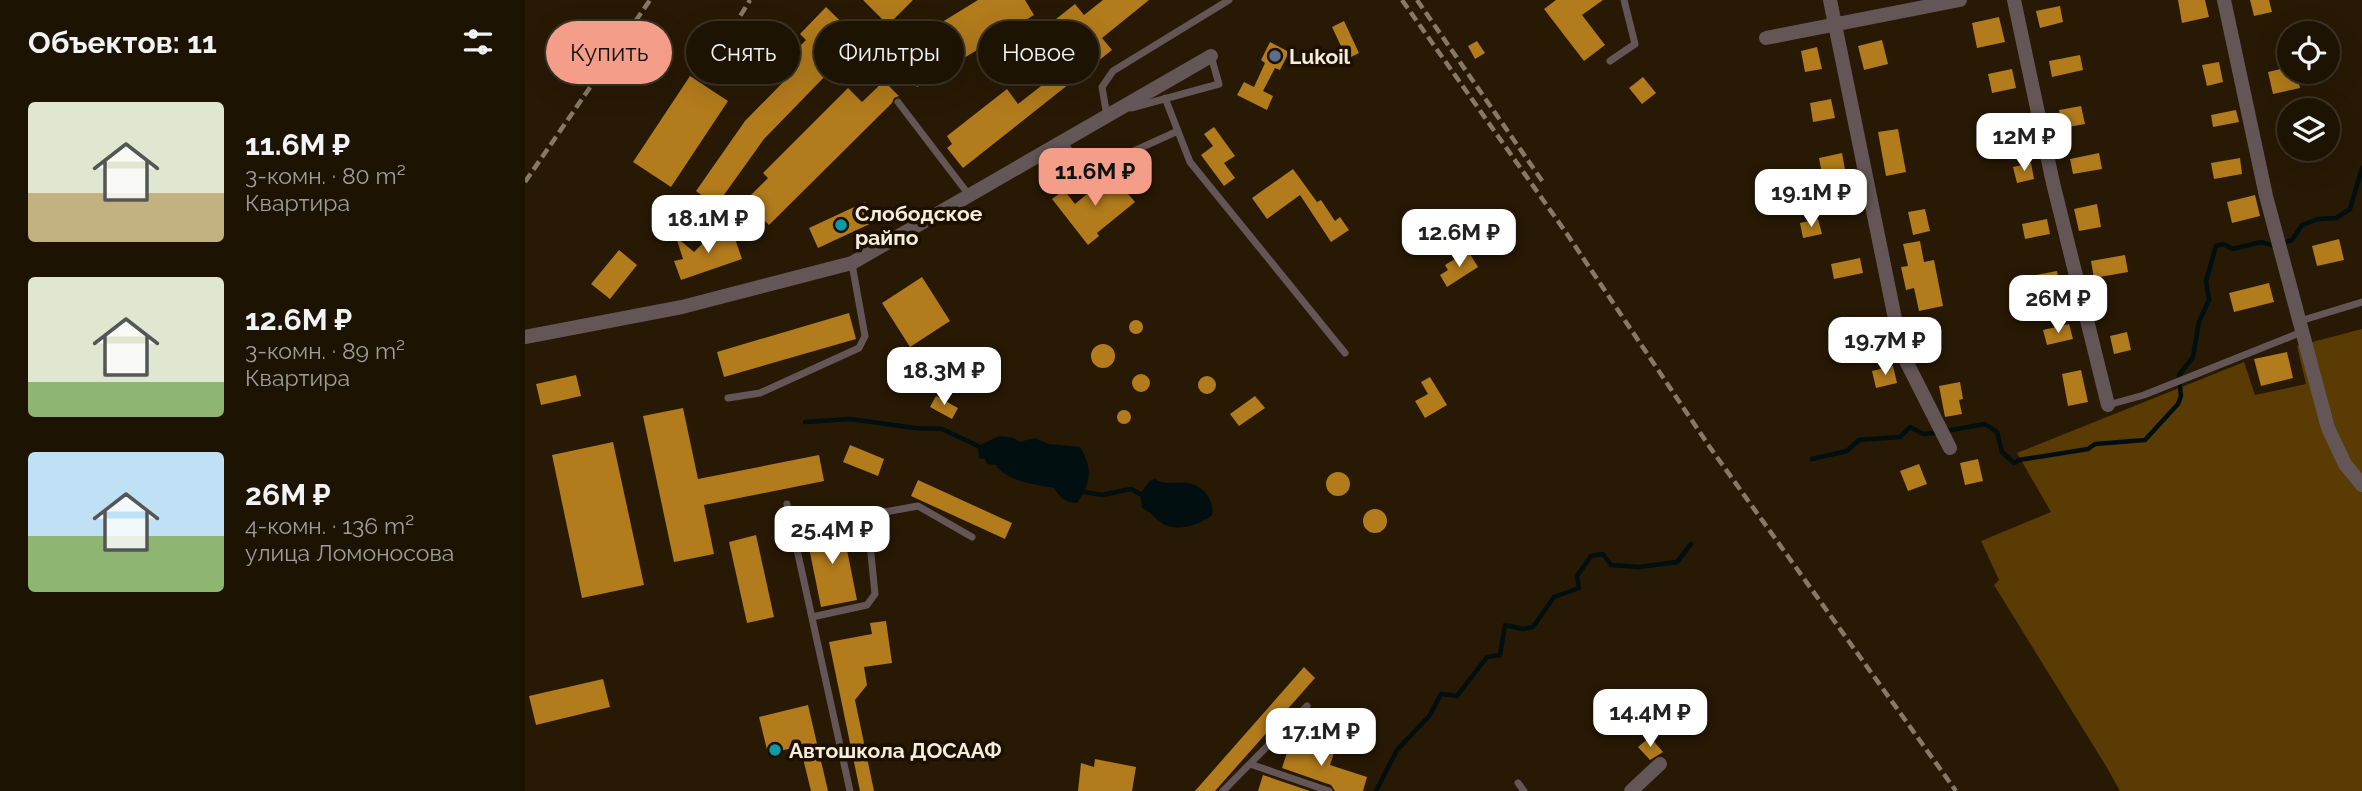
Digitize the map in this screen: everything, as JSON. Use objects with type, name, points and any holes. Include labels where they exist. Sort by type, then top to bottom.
[{"type":"street","points":[[1830,0],[1902,353],[1949,448]]},
{"type":"street","points":[[1766,38],[1960,0]]},
{"type":"street","points":[[2014,0],[2053,183],[2108,405]]},
{"type":"street","points":[[2224,0],[2266,195],[2329,428],[2345,464],[2362,485]]},
{"type":"street","points":[[525,337],[682,307],[852,263],[1211,56]]},
{"type":"street","points":[[1631,791],[1660,764]]},
{"type":"lane","points":[[1211,56],[1219,84],[1110,114],[1102,87],[1113,71],[1229,0]]},
{"type":"lane","points":[[1610,61],[1635,44],[1624,0]]},
{"type":"lane","points":[[1165,98],[1190,162],[1345,353]]},
{"type":"lane","points":[[898,102],[969,196]]},
{"type":"lane","points":[[1063,141],[1086,173],[1178,131]]},
{"type":"lane","points":[[728,398],[760,393],[859,348],[865,336],[852,263]]},
{"type":"lane","points":[[2108,405],[2144,395],[2362,302]]},
{"type":"lane","points":[[787,504],[850,791]]},
{"type":"lane","points":[[812,617],[867,605],[875,594],[869,534],[885,512],[918,506],[972,537]]},
{"type":"lane","points":[[1223,791],[1307,706]]},
{"type":"lane","points":[[1282,731],[1326,744]]},
{"type":"lane","points":[[1250,764],[1329,791]]},
{"type":"lane","points":[[1518,783],[1524,791]]},
{"type":"shaded area","points":[[2362,329],[2362,791],[2120,791],[1994,585],[1999,580],[1981,541],[2051,512],[2017,453],[2244,362],[2255,395],[2306,384],[2297,346]]},
{"type":"shaded area","points":[[999,436],[1014,438],[1019,442],[1035,438],[1048,444],[1080,447],[1089,475],[1077,503],[1063,499],[1054,488],[1014,479],[996,465],[987,464],[985,459],[979,458],[978,446]]},
{"type":"shaded area","points":[[1155,479],[1199,487],[1210,499],[1212,515],[1186,527],[1165,525],[1142,508],[1140,494],[1150,481]]},
{"type":"building","points":[[863,0],[913,0],[892,21],[884,21]]},
{"type":"building","points":[[978,0],[1025,0],[1034,15],[1024,21],[978,21],[978,49],[964,58],[964,21],[944,21]]},
{"type":"building","points":[[1103,0],[1149,0],[1102,38],[1112,50],[1099,60],[1099,21],[1054,21],[1075,4],[1084,15]]},
{"type":"building","points":[[1556,0],[1603,0],[1582,15],[1605,45],[1584,61],[1544,9]]},
{"type":"building","points":[[2178,0],[2205,0],[2209,17],[2182,23]]},
{"type":"building","points":[[2250,0],[2269,0],[2272,12],[2254,16]]},
{"type":"building","points":[[2060,6],[2063,22],[2040,28],[2036,11]]},
{"type":"building","points":[[826,7],[840,21],[814,21],[814,84],[817,84],[764,139],[716,206],[696,191],[745,121],[781,84],[800,84],[800,46],[806,40],[800,34]]},
{"type":"building","points":[[1999,17],[2005,42],[1977,48],[1972,23]]},
{"type":"building","points":[[1344,21],[1359,53],[1347,59],[1332,27]]},
{"type":"building","points":[[1882,40],[1888,64],[1864,70],[1858,46]]},
{"type":"building","points":[[1477,41],[1485,53],[1475,59],[1468,46]]},
{"type":"building","points":[[1270,42],[1289,52],[1280,70],[1275,68],[1263,91],[1273,96],[1267,110],[1237,95],[1244,82],[1254,87],[1265,63],[1261,60]]},
{"type":"building","points":[[1817,47],[1822,69],[1805,72],[1801,51]]},
{"type":"building","points":[[2080,55],[2083,70],[2052,77],[2049,61]]},
{"type":"building","points":[[2219,62],[2223,82],[2207,86],[2202,65]]},
{"type":"building","points":[[2012,69],[2016,88],[1992,93],[1988,74]]},
{"type":"building","points":[[2277,70],[2277,84],[2299,84],[2300,88],[2273,94],[2268,72]]},
{"type":"building","points":[[1643,77],[1656,93],[1642,104],[1629,88]]},
{"type":"building","points":[[686,82],[702,84],[728,101],[671,187],[633,162]]},
{"type":"building","points":[[881,84],[887,84],[899,96],[894,98],[769,225],[745,201],[768,178],[763,173],[848,88],[862,102]]},
{"type":"building","points":[[1044,84],[1069,84],[963,168],[947,148],[952,144],[947,136],[1007,89],[1018,104]]},
{"type":"building","points":[[1831,99],[1835,118],[1813,122],[1810,103]]},
{"type":"building","points":[[2081,106],[2085,124],[2063,128],[2059,110]]},
{"type":"building","points":[[2236,110],[2239,122],[2213,127],[2211,115]]},
{"type":"building","points":[[1214,127],[1235,156],[1224,163],[1235,178],[1224,186],[1201,155],[1213,146],[1204,134]]},
{"type":"building","points":[[1898,129],[1906,172],[1886,176],[1878,132]]},
{"type":"building","points":[[1842,153],[1846,175],[1823,179],[1819,158]]},
{"type":"building","points":[[2099,153],[2102,169],[2073,174],[2070,159]]},
{"type":"building","points":[[2240,158],[2242,174],[2214,179],[2211,163]]},
{"type":"building","points":[[2031,163],[2034,179],[2017,183],[2013,167]]},
{"type":"building","points":[[1293,169],[1317,202],[1321,200],[1335,221],[1340,217],[1349,230],[1331,242],[1300,195],[1267,219],[1252,198]]},
{"type":"building","points":[[1111,174],[1135,202],[1097,233],[1099,236],[1088,245],[1052,199],[1064,190],[1075,204]]},
{"type":"building","points":[[2255,195],[2260,216],[2232,223],[2227,202]]},
{"type":"building","name":"Слободское райпо","points":[[865,202],[874,222],[818,248],[809,228]]},
{"type":"building","points":[[2097,204],[2101,227],[2079,231],[2074,209]]},
{"type":"building","points":[[1925,209],[1930,231],[1913,235],[1908,212]]},
{"type":"building","points":[[1818,219],[1822,234],[1803,238],[1800,223]]},
{"type":"building","points":[[2047,219],[2050,234],[2025,239],[2022,224]]},
{"type":"building","points":[[732,230],[742,259],[681,280],[674,261],[683,259],[676,237],[694,252],[708,238]]},
{"type":"building","points":[[2339,239],[2344,260],[2317,266],[2312,246]]},
{"type":"building","points":[[1920,241],[1924,262],[1934,260],[1943,306],[1919,311],[1914,288],[1906,290],[1901,267],[1908,266],[1903,244]]},
{"type":"building","points":[[619,250],[637,265],[610,299],[591,284]]},
{"type":"building","points":[[1468,251],[1478,267],[1447,287],[1440,275],[1448,270],[1445,265]]},
{"type":"building","points":[[2125,255],[2128,272],[2094,278],[2091,261]]},
{"type":"building","points":[[1860,258],[1863,273],[1834,279],[1831,264]]},
{"type":"building","points":[[2057,271],[2059,283],[2033,288],[2031,276]]},
{"type":"building","points":[[922,277],[950,321],[910,347],[882,303]]},
{"type":"building","points":[[2269,283],[2274,302],[2234,312],[2229,293]]},
{"type":"building","points":[[849,313],[856,339],[724,377],[717,352]]},
{"type":"building","points":[[1133,320],[1139,320],[1143,327],[1139,334],[1133,334],[1129,330],[1129,324]]},
{"type":"building","points":[[2069,324],[2073,339],[2047,345],[2043,330]]},
{"type":"building","points":[[2127,332],[2131,350],[2114,354],[2110,336]]},
{"type":"building","points":[[1103,344],[1114,351],[1115,356],[1108,367],[1103,368],[1092,361],[1091,356],[1098,345]]},
{"type":"building","points":[[2287,352],[2293,378],[2261,386],[2254,359]]},
{"type":"building","points":[[1893,366],[1897,383],[1876,388],[1872,371]]},
{"type":"building","points":[[2081,370],[2088,402],[2068,406],[2062,374]]},
{"type":"building","points":[[1141,374],[1149,379],[1150,383],[1145,391],[1141,392],[1133,387],[1132,383],[1137,375]]},
{"type":"building","points":[[576,375],[581,396],[541,405],[536,384]]},
{"type":"building","points":[[1207,376],[1215,381],[1216,385],[1211,393],[1207,394],[1199,389],[1198,385],[1203,377]]},
{"type":"building","points":[[1430,377],[1447,405],[1425,418],[1415,401],[1428,394],[1421,382]]},
{"type":"building","points":[[1960,382],[1963,399],[1959,400],[1962,414],[1945,417],[1939,386]]},
{"type":"building","points":[[936,396],[958,408],[952,419],[930,407]]},
{"type":"building","points":[[1255,396],[1265,408],[1239,426],[1230,414]]},
{"type":"building","points":[[683,408],[698,479],[819,455],[824,481],[704,505],[714,554],[674,562],[643,416]]},
{"type":"building","points":[[1121,410],[1127,410],[1131,417],[1127,424],[1121,424],[1117,420],[1117,414]]},
{"type":"building","points":[[613,442],[644,585],[582,598],[552,455]]},
{"type":"building","points":[[850,445],[884,459],[878,476],[843,462]]},
{"type":"building","points":[[1978,459],[1983,481],[1965,485],[1960,463]]},
{"type":"building","points":[[1919,464],[1927,484],[1908,491],[1900,471]]},
{"type":"building","points":[[1338,472],[1349,479],[1350,484],[1343,495],[1338,496],[1327,489],[1326,484],[1333,473]]},
{"type":"building","points":[[918,480],[1012,523],[1005,539],[911,496]]},
{"type":"building","points":[[1375,509],[1386,516],[1387,521],[1380,532],[1375,533],[1364,526],[1363,521],[1370,510]]},
{"type":"building","points":[[842,525],[857,600],[821,607],[806,533]]},
{"type":"building","points":[[756,535],[774,617],[747,623],[729,542]]},
{"type":"building","points":[[886,621],[892,663],[864,667],[867,685],[855,700],[874,791],[860,791],[829,642],[872,634],[870,623]]},
{"type":"building","points":[[1304,667],[1315,678],[1215,791],[1195,791]]},
{"type":"building","points":[[603,679],[610,707],[536,725],[529,696]]},
{"type":"building","name":"Автошкола ДОСААФ","points":[[808,705],[828,791],[811,791],[800,746],[768,754],[759,717]]},
{"type":"building","points":[[1323,714],[1340,721],[1332,743],[1328,738],[1315,734]]},
{"type":"building","points":[[1650,737],[1663,752],[1650,760],[1638,747]]},
{"type":"building","points":[[1291,740],[1324,750],[1330,748],[1329,752],[1334,753],[1330,765],[1367,777],[1363,791],[1335,791],[1331,785],[1282,768]]},
{"type":"building","points":[[1095,759],[1136,767],[1132,791],[1078,791],[1081,763],[1094,767]]},
{"type":"building","points":[[1263,775],[1310,791],[1258,791]]},
{"type":"waterway","points":[[1812,459],[1847,451],[1859,440],[1900,437],[1910,427],[1923,434],[1985,424],[1997,432],[2002,452],[2014,463],[2088,449],[2095,444],[2145,440],[2178,404],[2181,396],[2179,375],[2193,357],[2199,322],[2209,300],[2206,281],[2216,246],[2223,244],[2233,249],[2261,242],[2274,246],[2292,240],[2302,225],[2318,219],[2336,218],[2350,209],[2362,168]]},
{"type":"waterway","points":[[805,422],[850,419],[942,429],[978,446]]},
{"type":"waterway","points":[[1085,492],[1102,495],[1131,489],[1140,494]]},
{"type":"waterway","points":[[1376,791],[1397,750],[1430,715],[1441,694],[1457,696],[1487,657],[1500,655],[1505,625],[1523,629],[1533,627],[1554,597],[1579,588],[1577,576],[1591,556],[1603,554],[1611,565],[1639,567],[1677,562],[1691,544]]},
{"type":"railway","points":[[525,182],[650,0]]},
{"type":"railway","points":[[737,21],[750,0]]},
{"type":"railway","points":[[1402,0],[1567,234],[1709,446],[1956,791]]},
{"type":"railway","points":[[1417,0],[1545,185]]},
{"type":"place","name":"Lukoil","points":[[1275,56]]},
{"type":"place","name":"Слободское райпо","points":[[841,225]]},
{"type":"place","name":"Автошкола ДОСААФ","points":[[775,750]]}]
